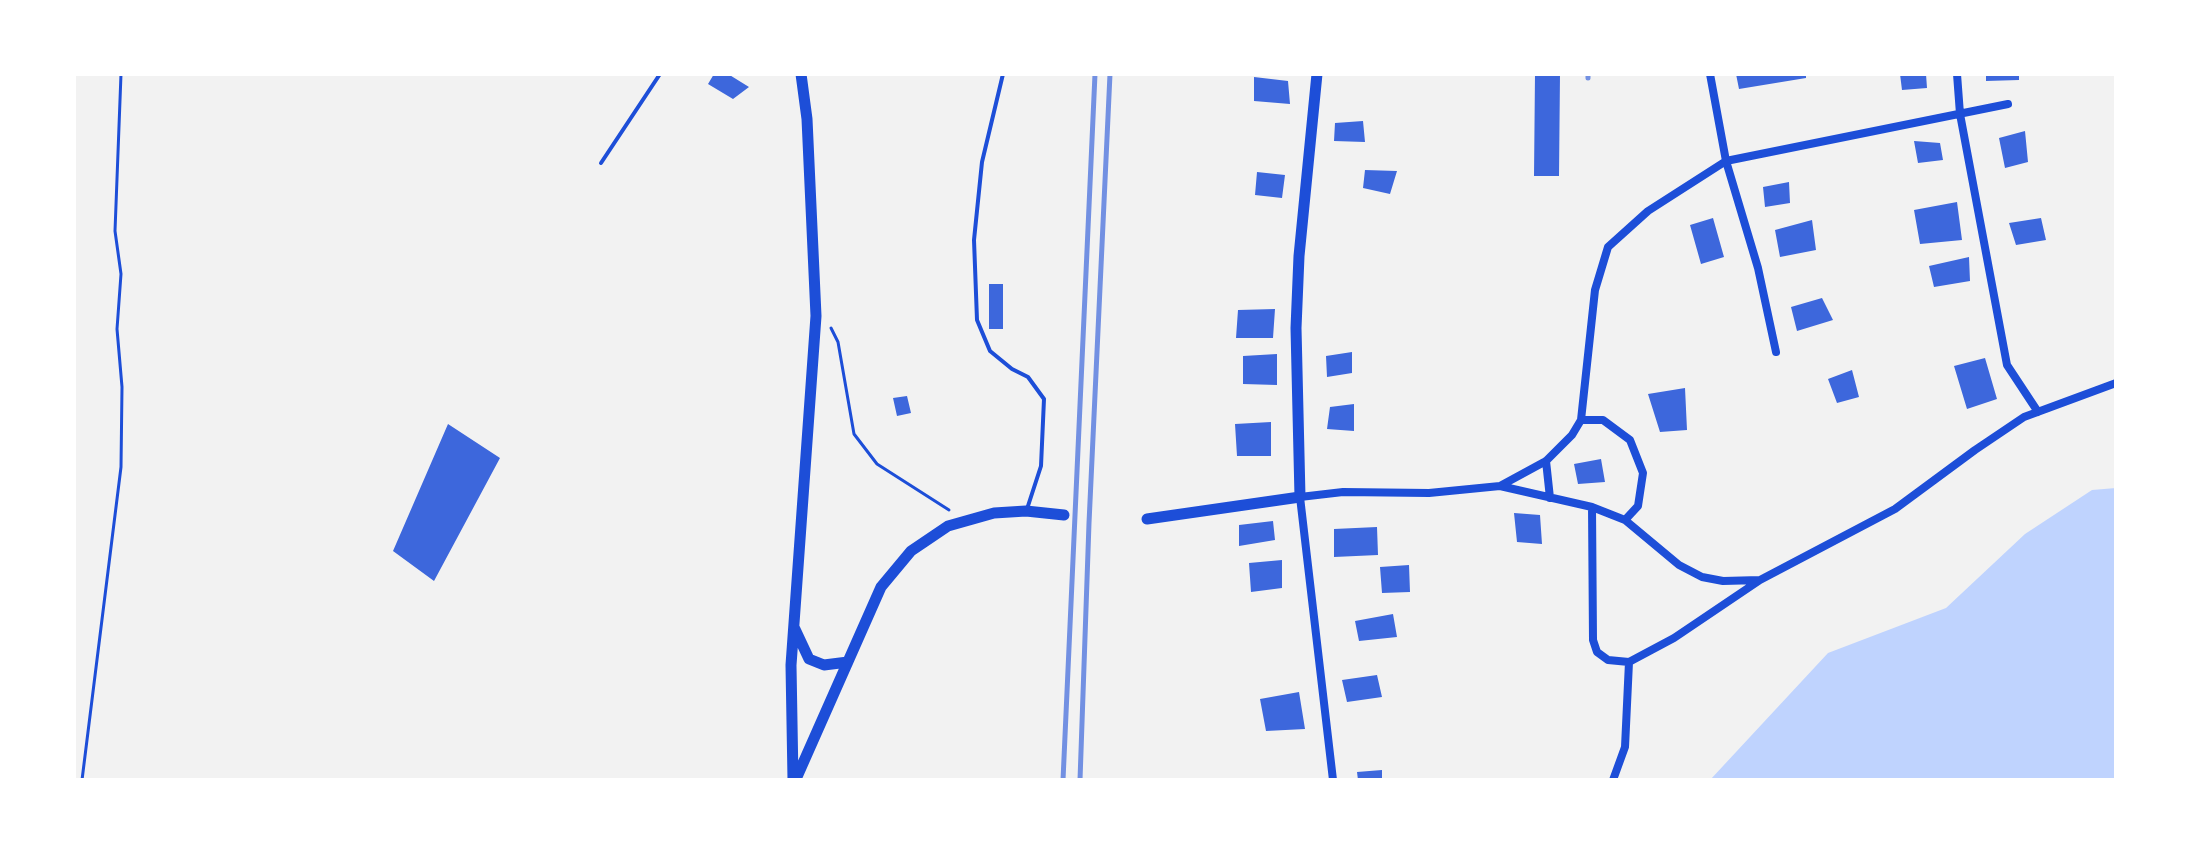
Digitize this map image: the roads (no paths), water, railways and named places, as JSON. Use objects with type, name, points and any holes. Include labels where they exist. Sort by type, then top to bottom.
[{"type":"street","points":[[794,780],[791,665],[816,321],[807,119],[801,74]]},
{"type":"street","points":[[1317,74],[1299,256],[1296,328],[1300,497],[1333,780]]},
{"type":"street","points":[[1710,74],[1726,161],[1758,268],[1776,352]]},
{"type":"street","points":[[1957,74],[1960,114],[2007,365],[2038,412]]},
{"type":"street","points":[[1500,486],[1546,461],[1572,435],[1581,420],[1595,290],[1608,247],[1648,211],[1726,161],[2008,104]]},
{"type":"street","points":[[1592,507],[1593,640],[1597,652],[1608,660],[1629,662],[1674,638],[1760,580],[1895,509],[2024,417],[2116,383]]},
{"type":"street","points":[[1581,420],[1603,420],[1630,440],[1643,473],[1638,506],[1625,520]]},
{"type":"street","points":[[1546,461],[1550,498]]},
{"type":"street","points":[[1147,519],[1343,492],[1429,493],[1500,486],[1592,507],[1625,520],[1679,565],[1702,577],[1723,581],[1760,580]]},
{"type":"street","points":[[794,780],[881,587],[911,551],[948,526],[994,513],[1026,511],[1064,515]]},
{"type":"street","points":[[794,627],[809,659],[824,665],[848,662]]},
{"type":"street","points":[[1613,780],[1625,747],[1629,662]]},
{"type":"lane","points":[[601,163],[660,74]]},
{"type":"lane","points":[[1003,74],[982,162],[977,209],[974,240],[977,320],[990,351],[1012,369],[1028,377],[1044,399],[1041,466],[1026,511]]},
{"type":"water","points":[[2116,488],[2116,780],[1710,780],[1828,653],[1946,608],[2025,534],[2092,490]]},
{"type":"railway","points":[[1063,780],[1095,74]]},
{"type":"railway","points":[[1080,780],[1110,74]]}]
